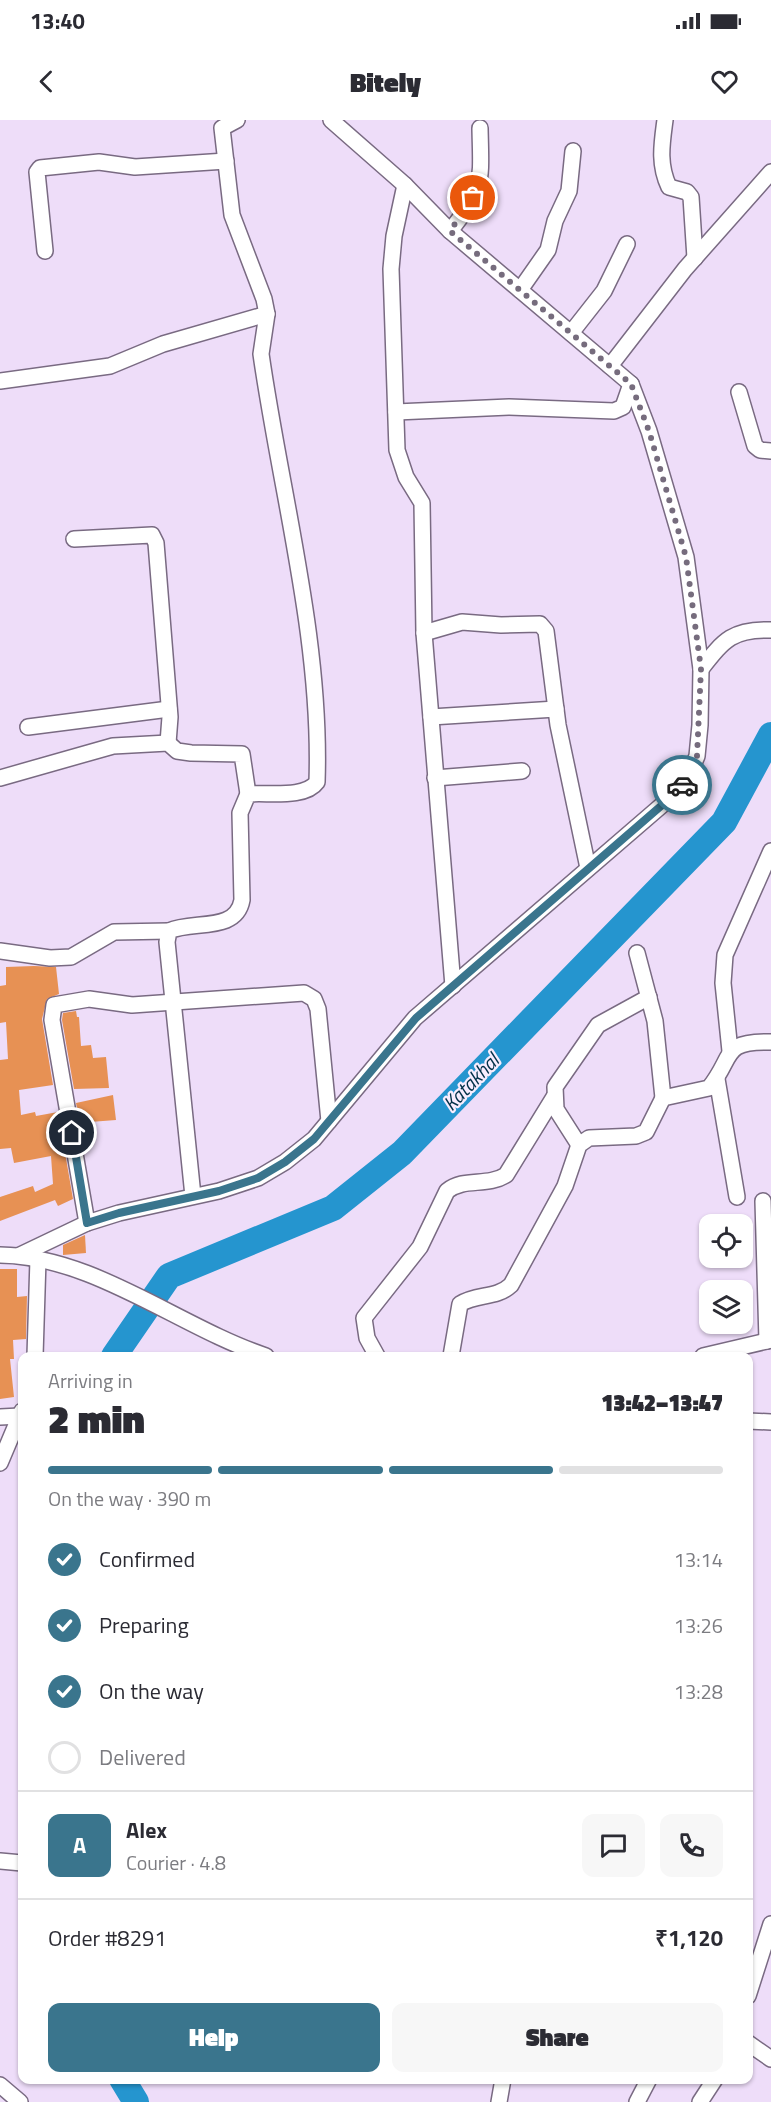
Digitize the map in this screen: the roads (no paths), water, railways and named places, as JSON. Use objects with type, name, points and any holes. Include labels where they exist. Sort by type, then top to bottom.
[{"type":"street","points":[[237,120],[222,128],[232,215],[264,299],[267,314],[261,354],[306,622],[316,704],[317,782],[312,789],[303,792],[248,794]]},
{"type":"street","points":[[20,1255],[87,1223],[219,1191],[258,1178],[285,1162],[314,1139],[416,1018],[676,793],[689,775],[697,756],[701,669],[686,557],[649,431],[631,384],[450,231],[405,185],[332,120]]},
{"type":"street","points":[[665,120],[660,141],[664,173],[669,187],[687,192],[691,197],[695,258]]},
{"type":"street","points":[[450,231],[467,210],[480,187],[480,128]]},
{"type":"street","points":[[520,290],[545,257],[555,221],[568,191],[573,151]]},
{"type":"street","points":[[45,251],[37,172],[40,168],[99,162],[135,167],[226,161]]},
{"type":"street","points":[[610,366],[695,258],[771,172]]},
{"type":"street","points":[[405,185],[394,236],[391,269],[397,450],[401,466],[422,503],[424,633],[453,986]]},
{"type":"street","points":[[571,333],[604,291],[627,244]]},
{"type":"street","points":[[0,381],[110,366],[163,344],[267,314]]},
{"type":"street","points":[[396,412],[509,407],[614,411],[623,407],[631,384]]},
{"type":"street","points":[[739,392],[755,446],[760,450],[771,451]]},
{"type":"street","points":[[74,539],[152,535],[156,543],[169,709],[168,743]]},
{"type":"street","points":[[424,633],[462,622],[501,625],[540,624],[546,631],[556,709],[588,868]]},
{"type":"street","points":[[701,669],[722,643],[740,631],[766,630]]},
{"type":"street","points":[[28,727],[169,709]]},
{"type":"street","points":[[430,717],[556,709]]},
{"type":"street","points":[[0,778],[113,746],[168,743],[177,751],[242,754],[248,794],[240,813],[242,900],[240,911],[233,918],[220,922],[179,926],[169,931],[114,932],[70,957],[50,958],[0,951]]},
{"type":"street","points":[[435,778],[522,771]]},
{"type":"street","points":[[663,1098],[698,1093],[709,1088],[717,1079],[730,1051],[722,970],[725,955],[771,851]]},
{"type":"street","points":[[169,931],[167,942],[193,1196]]},
{"type":"street","points":[[453,1352],[460,1304],[469,1299],[502,1293],[511,1285],[565,1186],[579,1145],[589,1138],[636,1136],[646,1132],[663,1098],[659,1044],[637,953]]},
{"type":"street","points":[[87,1223],[52,1011],[54,1005],[61,1002],[89,999],[132,1005],[304,993],[314,999],[318,1009],[329,1121]]},
{"type":"street","points":[[579,1145],[563,1123],[554,1097],[555,1087],[598,1025],[649,997]]},
{"type":"street","points":[[730,1051],[750,1042],[771,1042]]},
{"type":"street","points":[[717,1079],[737,1197]]},
{"type":"street","points":[[375,1352],[367,1338],[364,1318],[420,1247],[447,1191],[464,1183],[498,1180],[506,1174],[554,1097]]},
{"type":"street","points":[[720,1352],[769,1340],[764,1201]]},
{"type":"street","points":[[0,1255],[20,1255],[64,1265],[254,1352]]},
{"type":"street","points":[[35,1352],[38,1259]]},
{"type":"street","points":[[0,1417],[18,1414]]},
{"type":"street","points":[[0,1463],[18,1420]]},
{"type":"street","points":[[753,1421],[771,1422]]},
{"type":"street","points":[[0,1861],[18,1863]]},
{"type":"street","points":[[753,1980],[771,1924]]},
{"type":"street","points":[[753,2046],[771,2059]]},
{"type":"street","points":[[499,2102],[502,2084]]},
{"type":"street","points":[[637,2102],[646,2084]]},
{"type":"street","points":[[700,2102],[712,2084]]},
{"type":"street","points":[[0,2085],[20,2102]]},
{"type":"waterway","name":"Katakhal","points":[[117,1352],[169,1276],[333,1208],[402,1153],[724,822],[771,735]]},
{"type":"waterway","name":"Katakhal","points":[[125,2084],[136,2102]]}]
